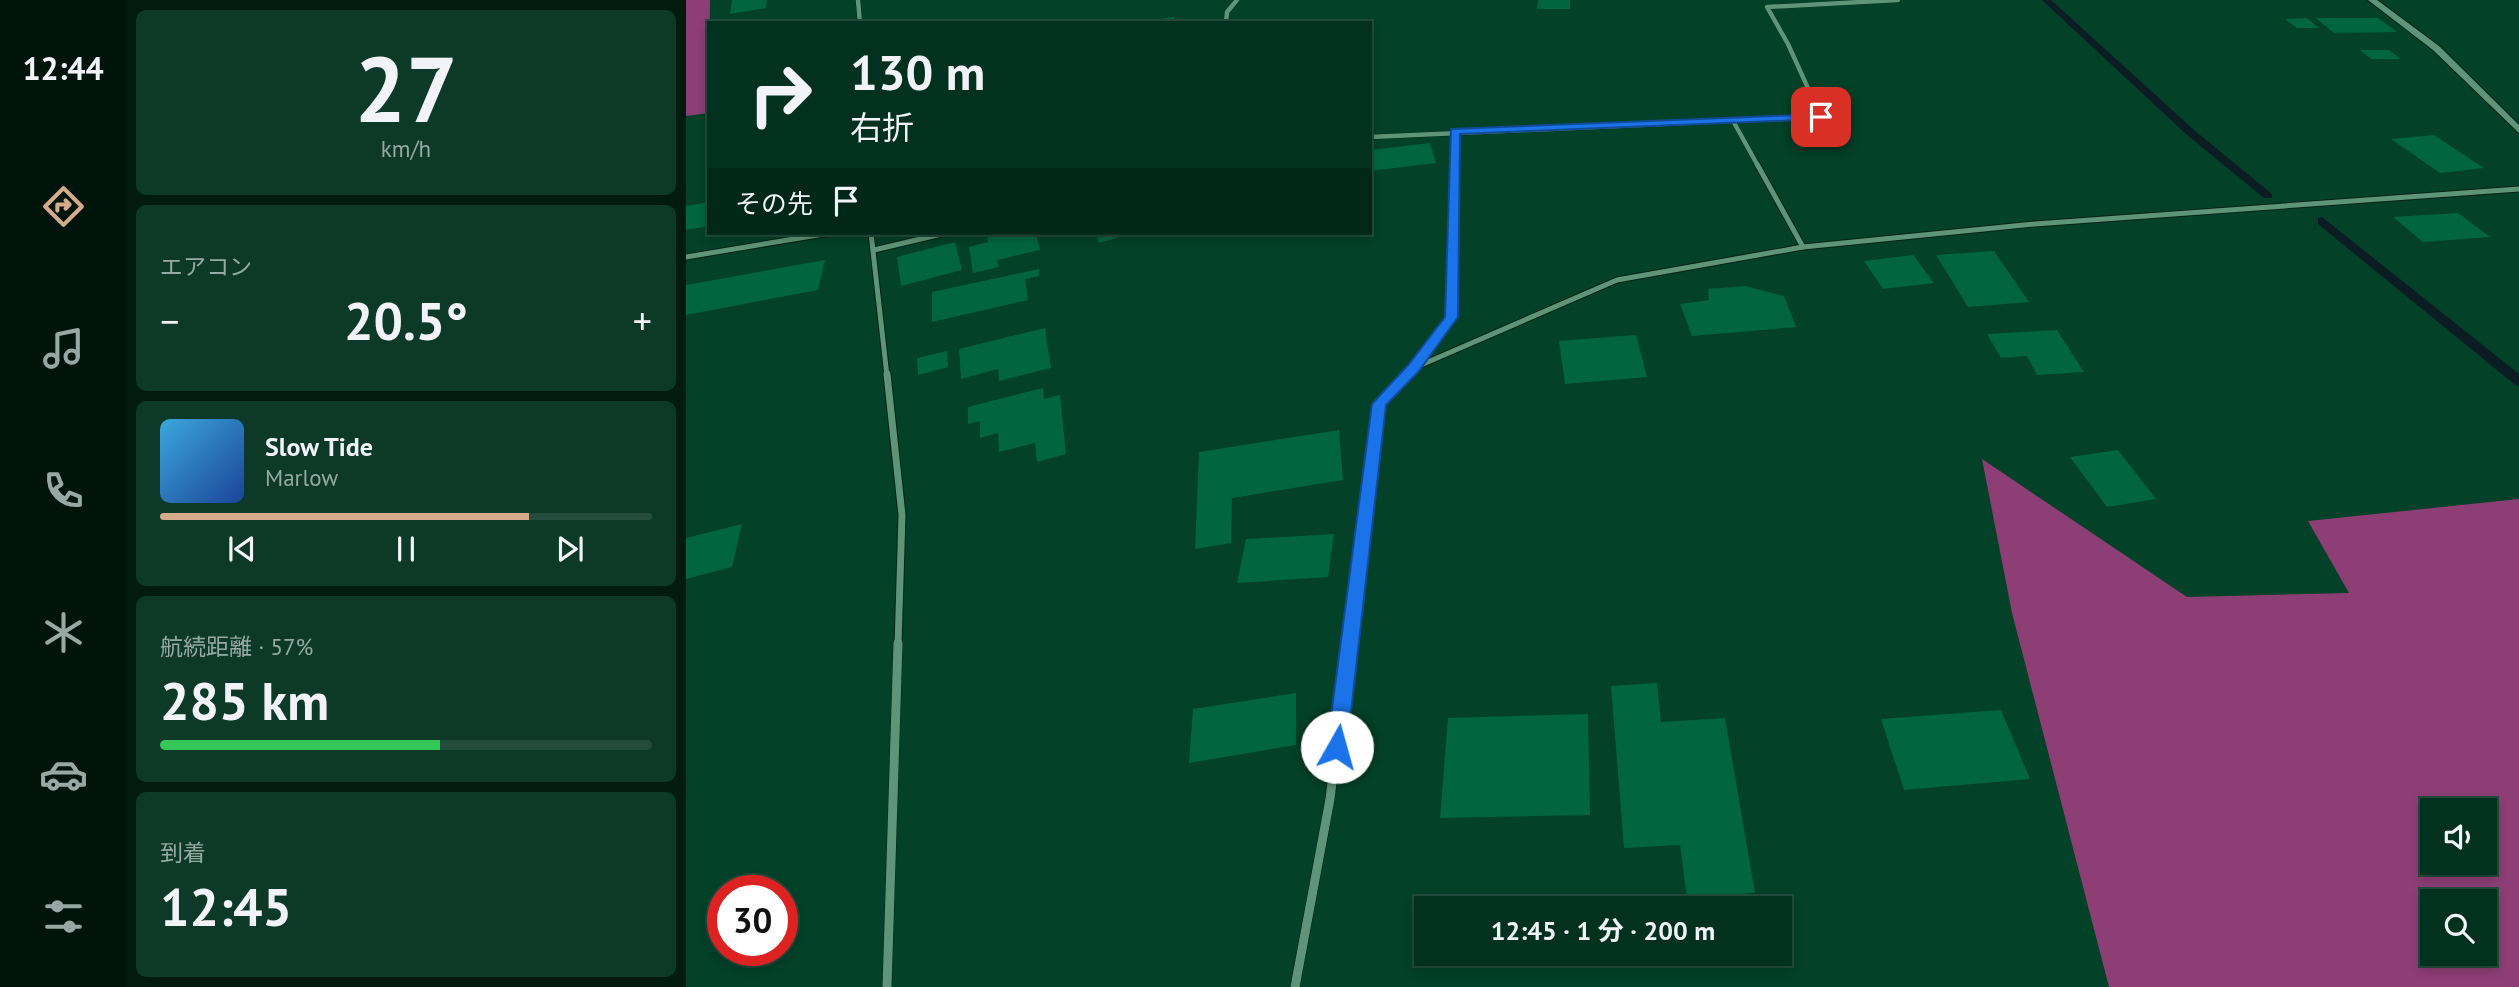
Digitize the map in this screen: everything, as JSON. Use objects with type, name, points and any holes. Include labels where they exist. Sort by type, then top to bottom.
[{"type":"street","points":[[858,0],[860,21]]},
{"type":"street","points":[[1226,21],[1227,12],[1237,0]]},
{"type":"street","points":[[1372,137],[1455,131],[1821,117],[1768,7],[1898,0]]},
{"type":"street","points":[[2372,0],[2436,48],[2519,130]]},
{"type":"street","points":[[1732,119],[1803,247]]},
{"type":"street","points":[[1295,987],[1330,799],[1379,404],[1414,368],[1451,317],[1455,131]]},
{"type":"street","points":[[1414,368],[1617,280],[1803,247],[2154,214],[2519,189]]},
{"type":"street","points":[[686,257],[819,235]]},
{"type":"street","points":[[871,235],[902,515],[887,987]]},
{"type":"street","points":[[874,250],[938,235]]},
{"type":"shaded area","points":[[686,0],[710,0],[710,21],[707,21],[707,113],[686,116]]},
{"type":"shaded area","points":[[1982,459],[2187,597],[2349,593],[2308,521],[2519,499],[2519,987],[2109,987],[2012,613]]},
{"type":"building","points":[[732,0],[767,0],[766,8],[730,14]]},
{"type":"building","points":[[1538,0],[1570,0],[1570,9],[1537,9]]},
{"type":"building","points":[[1174,17],[1176,21],[1147,21]]},
{"type":"building","points":[[2307,18],[2319,28],[2297,28],[2285,19]]},
{"type":"building","points":[[2316,18],[2378,18],[2397,32],[2334,33]]},
{"type":"building","points":[[2360,50],[2389,50],[2401,59],[2371,59]]},
{"type":"building","points":[[2434,135],[2484,168],[2440,173],[2391,139]]},
{"type":"building","points":[[1430,143],[1436,163],[1372,171],[1372,150]]},
{"type":"building","points":[[707,202],[707,226],[686,230],[686,206]]},
{"type":"building","points":[[2458,213],[2490,237],[2423,242],[2393,217]]},
{"type":"building","points":[[987,235],[1036,235],[1040,250],[997,260],[999,267],[973,273],[969,247],[988,242]]},
{"type":"building","points":[[1097,235],[1116,235],[1117,238],[1099,243]]},
{"type":"building","points":[[955,242],[962,270],[901,286],[897,257]]},
{"type":"building","points":[[1994,251],[2029,302],[1968,307],[1936,255]]},
{"type":"building","points":[[1913,255],[1934,283],[1883,289],[1864,261]]},
{"type":"building","points":[[825,260],[818,290],[686,315],[686,285]]},
{"type":"building","points":[[1039,269],[1039,276],[1025,279],[1028,300],[932,322],[932,292]]},
{"type":"building","points":[[1745,286],[1784,296],[1796,327],[1692,336],[1680,304],[1709,300],[1708,289]]},
{"type":"building","points":[[1045,328],[1051,368],[999,381],[998,369],[961,379],[959,349]]},
{"type":"building","points":[[2057,330],[2084,372],[2037,375],[2027,356],[2001,358],[1987,334]]},
{"type":"building","points":[[1636,335],[1647,377],[1565,384],[1559,341]]},
{"type":"building","points":[[947,351],[948,367],[918,375],[917,358]]},
{"type":"building","points":[[1043,388],[1044,399],[1060,395],[1066,454],[1037,462],[1035,443],[999,452],[998,433],[980,438],[980,421],[968,424],[968,407]]},
{"type":"building","points":[[1339,430],[1343,480],[1232,498],[1231,543],[1195,549],[1199,452]]},
{"type":"building","points":[[2118,450],[2156,499],[2107,507],[2070,457]]},
{"type":"building","points":[[742,524],[732,567],[686,579],[686,538]]},
{"type":"building","points":[[1334,534],[1328,577],[1237,583],[1246,539]]},
{"type":"building","points":[[1657,683],[1661,722],[1725,718],[1755,893],[1687,896],[1680,845],[1624,848],[1611,686]]},
{"type":"building","points":[[1296,693],[1296,745],[1189,763],[1193,709]]},
{"type":"building","points":[[2001,710],[2030,779],[1904,790],[1881,719]]},
{"type":"building","points":[[1588,714],[1590,815],[1440,818],[1448,718]]},
{"type":"waterway","points":[[2046,0],[2190,132],[2268,196]]},
{"type":"waterway","points":[[2322,221],[2519,381]]},
{"type":"route","points":[[1337,747],[1379,404],[1414,368],[1451,317],[1455,131],[1821,117]]}]
